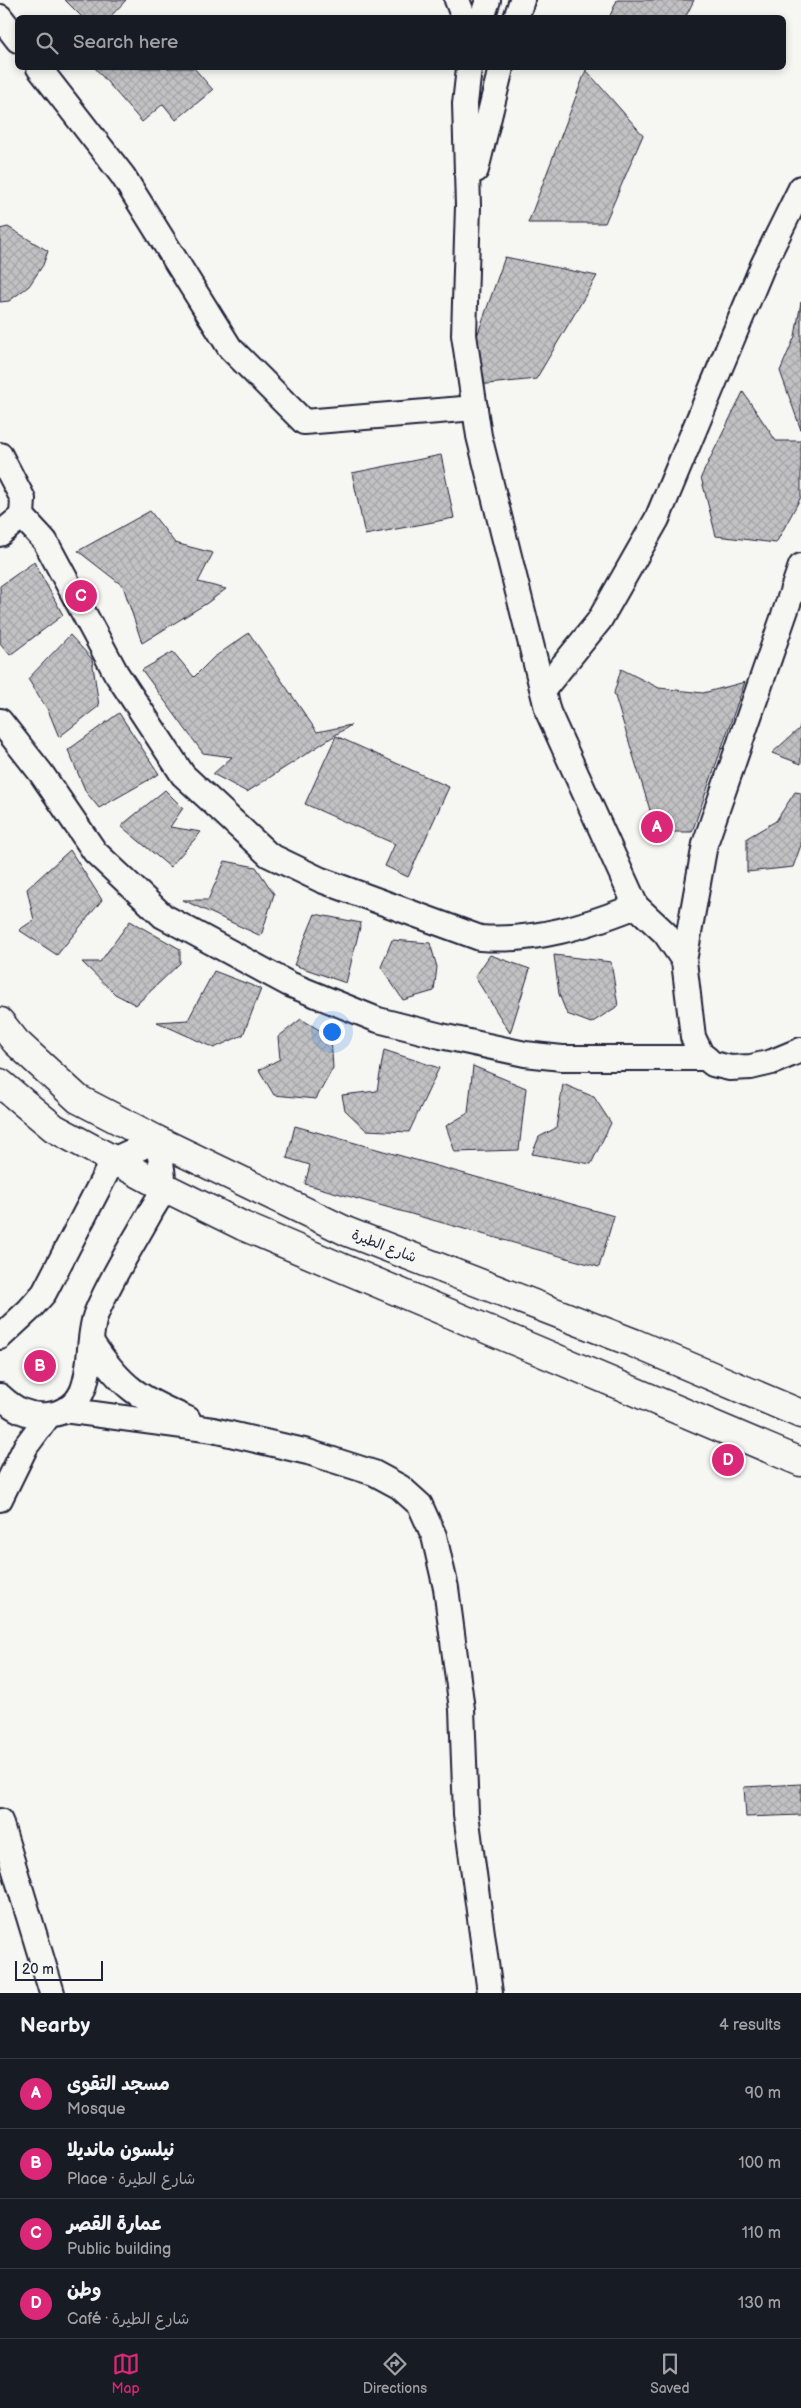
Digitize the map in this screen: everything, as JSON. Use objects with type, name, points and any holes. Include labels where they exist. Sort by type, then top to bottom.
[{"type":"main road","name":"شارع الطيرة","points":[[0,1022],[16,1042],[78,1099],[157,1140],[348,1232],[634,1343],[801,1414]]},
{"type":"main road","points":[[0,1083],[54,1128],[164,1187],[243,1226],[801,1462]]},
{"type":"street","points":[[458,0],[463,15]]},
{"type":"street","points":[[483,15],[488,0]]},
{"type":"street","points":[[517,15],[522,0]]},
{"type":"street","points":[[0,17],[15,36]]},
{"type":"street","points":[[41,70],[123,176],[230,348],[304,422],[475,408]]},
{"type":"street","points":[[469,70],[465,104],[468,206],[464,335],[479,436],[548,712],[636,906],[665,933],[684,961]]},
{"type":"street","points":[[468,206],[485,128],[501,70]]},
{"type":"street","points":[[543,690],[599,621],[657,519],[763,265],[801,188]]},
{"type":"street","points":[[0,455],[23,499],[22,516],[45,541],[116,673],[183,775],[269,855],[321,880],[480,938],[506,940],[532,937],[589,925],[636,906]]},
{"type":"street","points":[[0,534],[22,516]]},
{"type":"street","points":[[801,566],[705,844],[684,961],[694,1038],[700,1054],[713,1064],[730,1068],[751,1067],[772,1062],[801,1050]]},
{"type":"street","points":[[0,721],[41,773],[95,852],[163,916],[289,984],[378,1020],[525,1054],[562,1058],[706,1058]]},
{"type":"street","points":[[0,1337],[44,1293],[113,1160],[157,1140],[164,1187],[96,1316],[85,1383],[80,1396],[70,1408],[56,1412],[26,1446],[0,1499]]},
{"type":"street","points":[[0,1313],[25,1313]]},
{"type":"street","points":[[92,1343],[109,1369],[125,1385],[151,1404],[212,1430]]},
{"type":"street","points":[[0,1396],[10,1406],[23,1413],[56,1412],[212,1430],[308,1452],[374,1474],[400,1487],[420,1505],[434,1536],[446,1588],[462,1709],[466,1814],[490,1993]]},
{"type":"street","points":[[0,1821],[52,1993]]},
{"type":"building","points":[[65,0],[126,0],[112,15],[80,15]]},
{"type":"building","points":[[617,0],[694,0],[686,15],[610,15]]},
{"type":"building","points":[[97,70],[196,70],[213,90],[176,120],[163,104],[142,122]]},
{"type":"building","points":[[586,70],[643,135],[605,223],[528,223]]},
{"type":"building","points":[[8,227],[48,251],[43,265],[29,286],[9,301],[0,302],[0,229]]},
{"type":"building","points":[[505,257],[597,276],[536,379],[459,387]]},
{"type":"building","points":[[801,302],[801,430],[780,371],[795,336]]},
{"type":"building","points":[[743,392],[776,441],[801,441],[801,497],[776,543],[716,536],[701,477]]},
{"type":"building","points":[[441,455],[454,518],[365,535],[352,473]]},
{"type":"building","points":[[150,511],[175,543],[213,553],[198,582],[226,589],[207,603],[142,643],[123,586],[78,551]]},
{"type":"building","points":[[34,562],[63,615],[10,655],[0,643],[0,586]]},
{"type":"building","points":[[249,633],[317,732],[351,725],[247,792],[213,774],[232,757],[203,753],[142,670],[173,652],[194,677],[213,658]]},
{"type":"building","points":[[70,635],[92,659],[99,706],[59,737],[48,710],[28,679]]},
{"type":"building","points":[[621,669],[659,688],[703,693],[745,682],[692,832],[654,832],[650,810],[614,693]]},
{"type":"building","points":[[119,713],[159,774],[99,808],[86,792],[68,750]]},
{"type":"building","points":[[801,722],[801,764],[772,753],[799,729]]},
{"type":"building","points":[[336,736],[449,787],[408,877],[385,866],[395,844],[305,804]]},
{"type":"building","points":[[165,790],[183,808],[170,827],[201,832],[170,867],[121,826]]},
{"type":"building","points":[[795,792],[801,793],[801,845],[793,867],[747,872],[747,838],[776,821]]},
{"type":"building","points":[[70,850],[102,900],[57,955],[19,930],[34,920],[27,889]]},
{"type":"building","points":[[225,861],[256,867],[274,894],[261,936],[183,900],[208,900]]},
{"type":"building","points":[[315,914],[361,923],[346,983],[294,965]]},
{"type":"building","points":[[130,921],[180,949],[180,963],[136,1005],[115,994],[82,962],[100,962]]},
{"type":"building","points":[[392,940],[430,943],[437,967],[434,991],[403,1000],[381,967]]},
{"type":"building","points":[[490,955],[530,969],[510,1033],[475,977]]},
{"type":"building","points":[[554,955],[611,962],[618,1006],[591,1023],[567,1014],[559,994]]},
{"type":"building","points":[[214,971],[261,989],[243,1035],[214,1048],[157,1022],[188,1020]]},
{"type":"building","points":[[301,1019],[331,1037],[333,1068],[316,1099],[274,1095],[259,1070],[280,1059],[278,1037]]},
{"type":"building","points":[[384,1050],[439,1068],[409,1132],[366,1130],[345,1110],[342,1095],[377,1091]]},
{"type":"building","points":[[473,1066],[526,1088],[519,1150],[455,1152],[446,1126],[468,1113]]},
{"type":"building","points":[[563,1084],[594,1097],[611,1123],[591,1164],[532,1154],[539,1137],[556,1128]]},
{"type":"building","points":[[295,1126],[614,1216],[599,1267],[305,1184],[310,1165],[287,1158]]},
{"type":"building","points":[[801,1784],[801,1815],[746,1817],[744,1787]]},
{"type":"place","name":"عمارة القصر","points":[[81,596]]},
{"type":"place","name":"مسجد التقوى","points":[[657,827]]},
{"type":"place","name":"نيلسون مانديلا","points":[[40,1366]]},
{"type":"place","name":"وطن","points":[[728,1460]]}]
